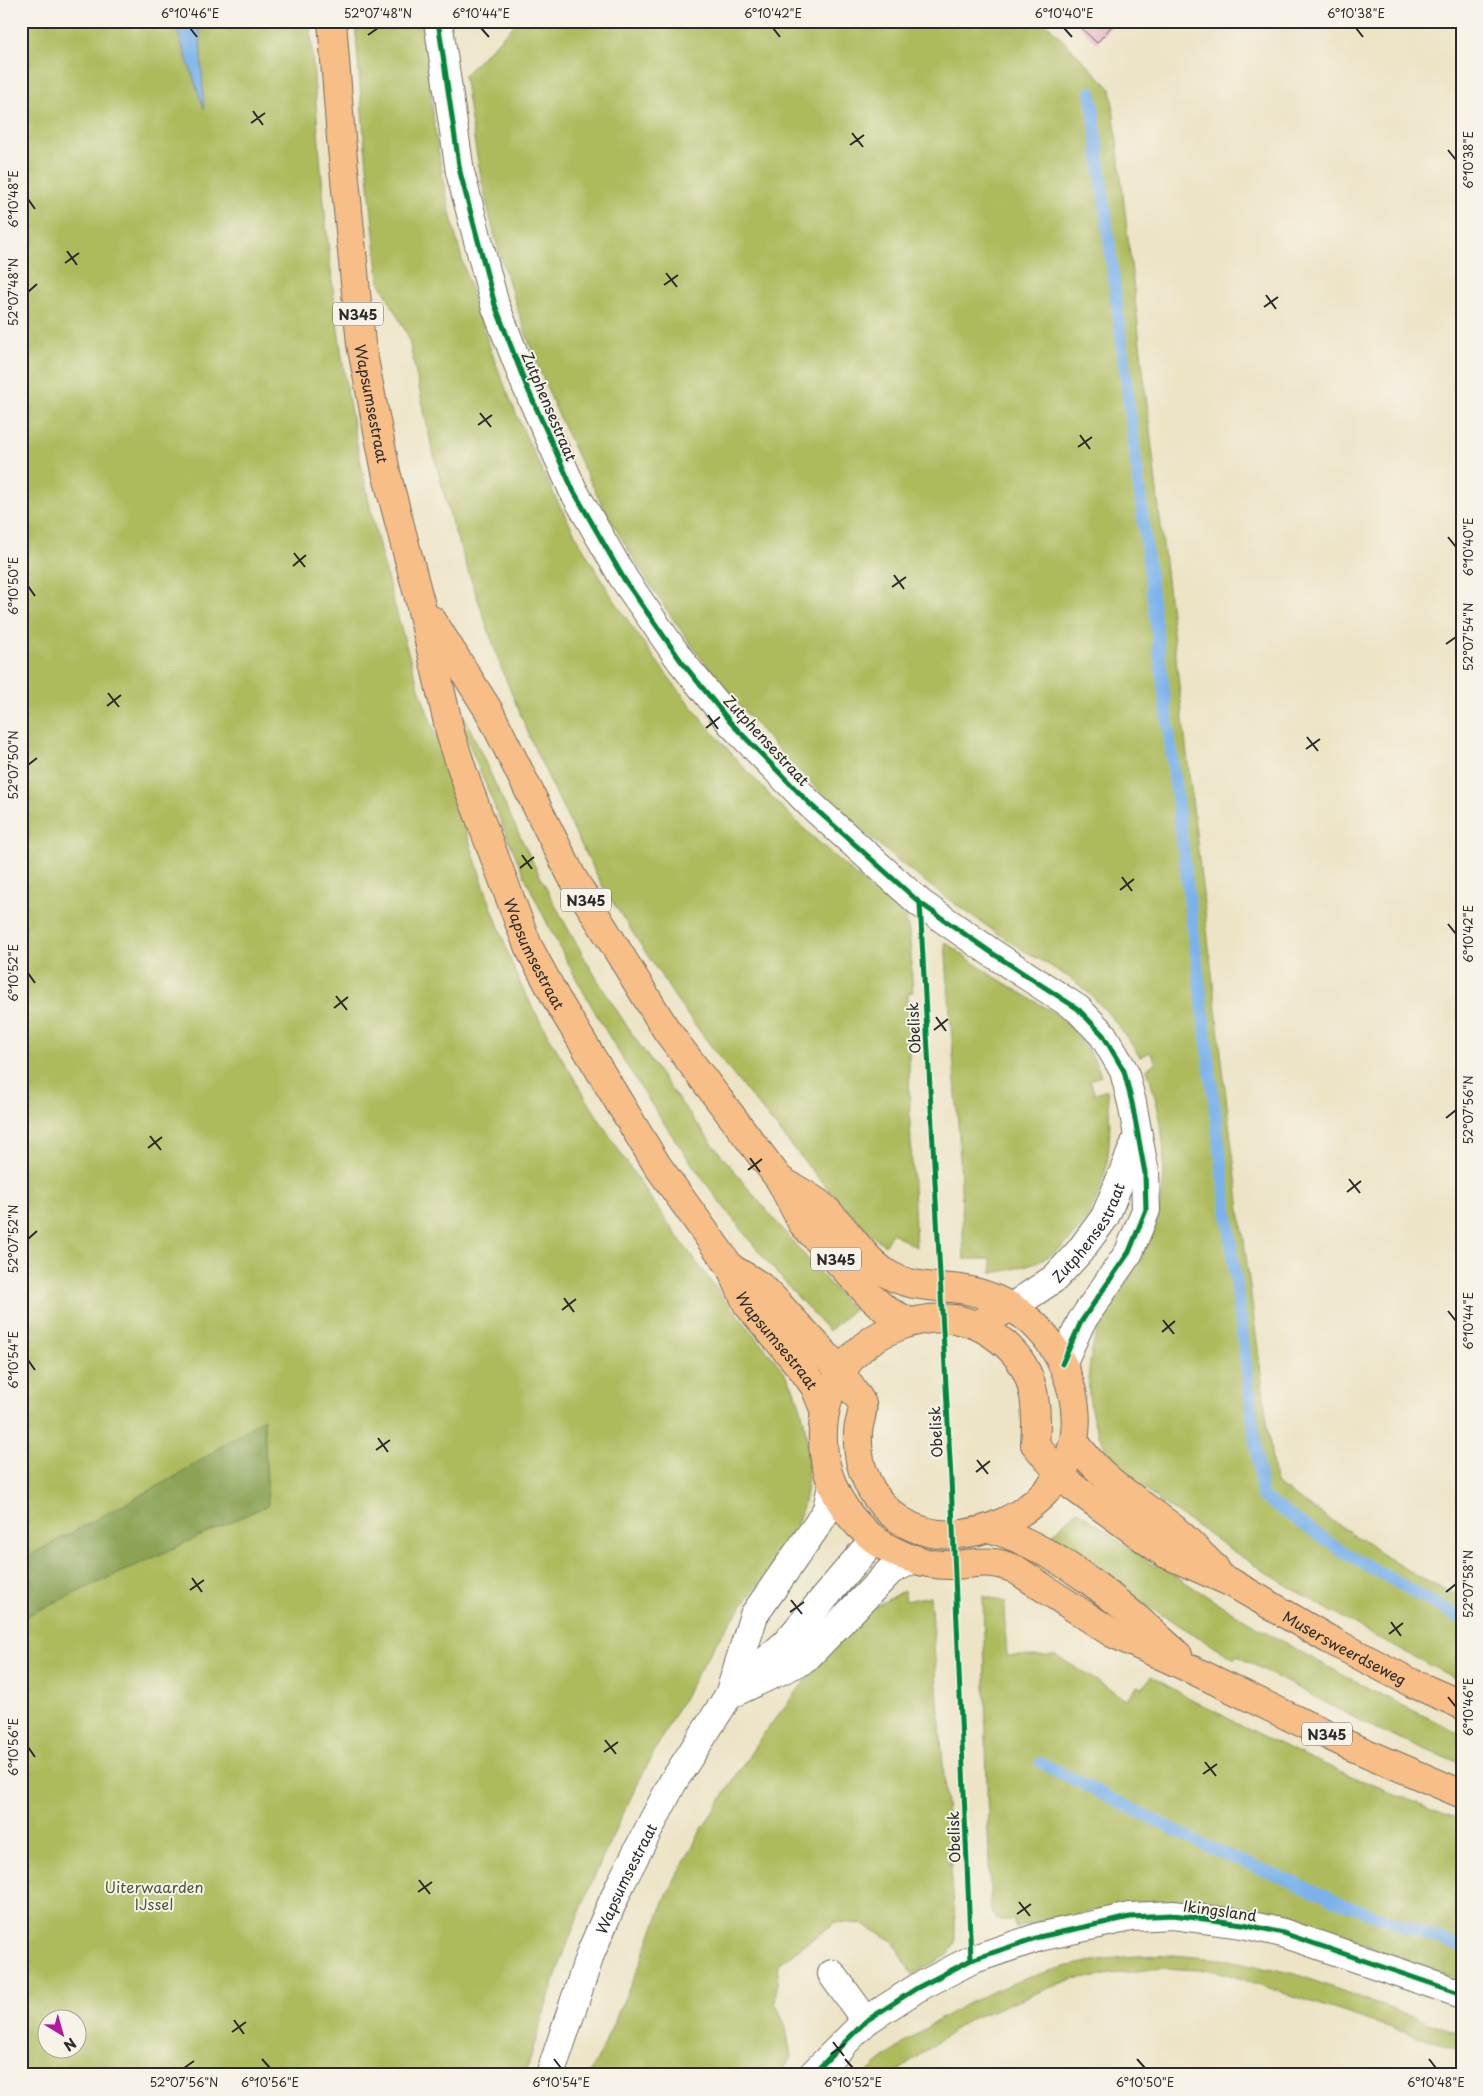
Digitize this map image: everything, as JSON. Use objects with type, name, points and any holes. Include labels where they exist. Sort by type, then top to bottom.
[{"type":"main road","name":"Wapsumsestraat","points":[[332,21],[340,138],[361,344],[386,472],[420,602],[451,736],[467,784],[528,946],[557,1000],[657,1165],[731,1268],[747,1304],[803,1370],[815,1387],[825,1412]]},
{"type":"main road","name":"Wapsumsestraat","points":[[420,602],[489,711],[571,874],[667,1031],[780,1180],[802,1223],[870,1296],[886,1310],[910,1322]]},
{"type":"main road","name":"Wapsumsestraat","points":[[780,1180],[822,1206],[874,1263],[886,1273],[908,1284],[973,1291],[1012,1307]]},
{"type":"main road","name":"Wapsumsestraat","points":[[731,1268],[764,1289],[841,1372]]},
{"type":"main road","points":[[976,1325],[1012,1307]]},
{"type":"main road","name":"N345","points":[[841,1372],[862,1404],[857,1445],[861,1468],[870,1488],[883,1506],[901,1521],[922,1530],[944,1534],[966,1533],[989,1528],[1021,1512],[1035,1501],[1060,1474],[1074,1441],[1076,1422],[1070,1382],[1062,1364],[1042,1332],[1012,1307]]},
{"type":"main road","name":"N345","points":[[1060,1474],[1034,1444],[1036,1403],[1032,1383],[1024,1364],[1011,1347],[995,1334],[976,1325],[954,1319],[933,1319],[910,1322],[890,1330],[871,1341],[855,1354],[841,1372],[831,1391],[825,1412],[823,1450],[832,1486],[842,1506],[857,1524],[874,1539],[893,1551],[914,1559],[949,1565],[984,1560],[1015,1568],[1112,1633],[1194,1670],[1348,1745],[1462,1794]]},
{"type":"main road","name":"Musersweerdseweg","points":[[1074,1441],[1088,1462],[1106,1479],[1174,1529],[1232,1583]]},
{"type":"main road","name":"Musersweerdseweg","points":[[1060,1474],[1072,1486],[1164,1552],[1232,1583],[1328,1640],[1412,1683],[1462,1705]]},
{"type":"main road","points":[[874,1539],[901,1521]]},
{"type":"main road","name":"N345","points":[[989,1528],[1024,1540],[1054,1558],[1130,1610],[1194,1670]]},
{"type":"street","name":"Zutphensestraat","points":[[438,21],[460,172],[495,305],[526,385],[573,490],[624,579],[680,661],[730,723],[810,804],[920,903],[1078,1009],[1103,1036],[1124,1071],[1145,1173],[1146,1210],[1129,1252],[1081,1322],[1062,1364]]},
{"type":"street","name":"Zutphensestraat","points":[[1012,1307],[1055,1278],[1079,1252],[1105,1217],[1138,1136]]},
{"type":"street","name":"Wapsumsestraat","points":[[550,2075],[591,1952],[620,1885],[673,1782],[729,1694],[754,1615],[818,1524],[827,1508],[832,1486]]},
{"type":"street","name":"Wapsumsestraat","points":[[729,1694],[786,1643],[874,1539]]},
{"type":"street","points":[[729,1694],[805,1659],[891,1570],[914,1559]]},
{"type":"street","name":"Ikingsland","points":[[866,2021],[917,1988],[971,1960],[1039,1937],[1083,1926],[1130,1917],[1173,1915],[1243,1924],[1283,1933],[1462,1994]]},
{"type":"street","points":[[812,2075],[866,2021],[832,1974]]},
{"type":"green space","name":"Uiterwaarden IJssel","points":[[21,21],[310,21],[323,194],[335,308],[343,365],[369,504],[418,685],[444,759],[484,888],[520,983],[546,1032],[635,1175],[667,1222],[787,1377],[802,1414],[807,1440],[808,1467],[806,1491],[796,1526],[778,1558],[712,1649],[641,1777],[596,1873],[576,1923],[557,1973],[526,2075],[21,2075]]},
{"type":"green space","points":[[355,21],[424,21],[440,164],[456,238],[471,292],[509,397],[532,448],[556,498],[611,595],[653,656],[724,745],[801,826],[873,890],[901,910],[907,920],[913,992],[908,993],[910,1124],[916,1247],[892,1233],[885,1245],[872,1236],[819,1179],[734,1076],[682,1008],[603,887],[536,752],[502,670],[452,524],[431,444],[408,336],[379,281],[364,137]]},
{"type":"green space","points":[[518,21],[1044,21],[1111,89],[1230,1131],[1275,1483],[1415,1575],[1462,1597],[1462,1682],[1326,1608],[1228,1548],[1170,1508],[1133,1479],[1103,1443],[1096,1429],[1089,1397],[1092,1348],[1102,1318],[1139,1262],[1158,1214],[1164,1167],[1163,1143],[1160,1119],[1147,1069],[1156,1062],[1150,1052],[1140,1057],[1108,1013],[1077,983],[960,908],[878,844],[816,788],[758,727],[705,662],[656,594],[612,522],[573,448],[540,371],[512,292],[489,213],[464,75]]},
{"type":"green space","points":[[465,717],[497,788],[548,892],[585,959],[633,1035],[691,1117],[722,1156],[786,1234],[853,1310],[829,1331],[788,1286],[711,1191],[642,1090],[610,1038],[551,931],[526,879],[459,719]]},
{"type":"green space","points":[[945,942],[988,973],[1053,1012],[1069,1025],[1094,1059],[1101,1075],[1090,1081],[1095,1094],[1107,1090],[1110,1132],[1108,1153],[1098,1195],[1090,1214],[1078,1231],[1063,1246],[1047,1257],[1029,1264],[992,1273],[991,1259],[964,1259],[959,1137]]},
{"type":"green space","points":[[264,1418],[268,1505],[21,1618],[21,1560],[178,1475]]},
{"type":"green space","points":[[1077,1510],[1156,1567],[1158,1564],[1269,1634],[1383,1696],[1462,1734],[1462,1765],[1370,1726],[1237,1656],[1235,1659],[1134,1598],[1137,1594],[1053,1534]]},
{"type":"green space","points":[[904,1590],[906,1601],[930,1596],[955,1920],[955,1943],[947,1955],[912,1975],[894,1942],[863,1924],[836,1922],[779,1963],[775,2002],[786,2027],[791,2057],[781,2075],[590,2075],[640,1964],[665,1899],[700,1832],[763,1734],[827,1654],[867,1612]]},
{"type":"green space","points":[[983,1596],[1006,1602],[1004,1609],[1007,1656],[1057,1656],[1126,1699],[1138,1686],[1143,1688],[1151,1676],[1264,1737],[1382,1789],[1462,1820],[1462,1981],[1323,1930],[1273,1916],[1241,1910],[1111,1908],[1068,1915],[1016,1928],[1013,1919],[1003,1921],[995,1918],[991,1912],[989,1873]]},
{"type":"green space","points":[[1173,1955],[1230,1960],[1295,1974],[1462,2034],[1462,2051],[1217,1971],[1162,1968],[1072,1979],[968,2020],[893,2075],[865,2075],[922,2030],[953,2011],[1018,1981],[1088,1962],[1130,1956]]},
{"type":"water","points":[[174,21],[199,21],[204,109]]},
{"type":"building","points":[[1074,21],[1116,21],[1097,43]]},
{"type":"waterway","points":[[1091,92],[1262,1496],[1342,1551],[1462,1619]]},
{"type":"waterway","points":[[1041,1763],[1208,1847],[1349,1906],[1462,1947]]},
{"type":"cycle path","points":[[438,21],[460,172],[495,305],[526,385],[573,490],[624,579],[681,661],[731,723],[810,804],[920,903],[1078,1009],[1103,1035],[1124,1071],[1145,1173],[1146,1210],[1129,1252],[1081,1322],[1062,1364]]},
{"type":"cycle path","name":"Obelisk","points":[[920,903],[951,1479],[971,1960]]},
{"type":"cycle path","points":[[812,2075],[866,2021],[917,1988],[971,1960],[1039,1937],[1130,1917],[1173,1915],[1243,1924],[1283,1933],[1462,1994]]}]
